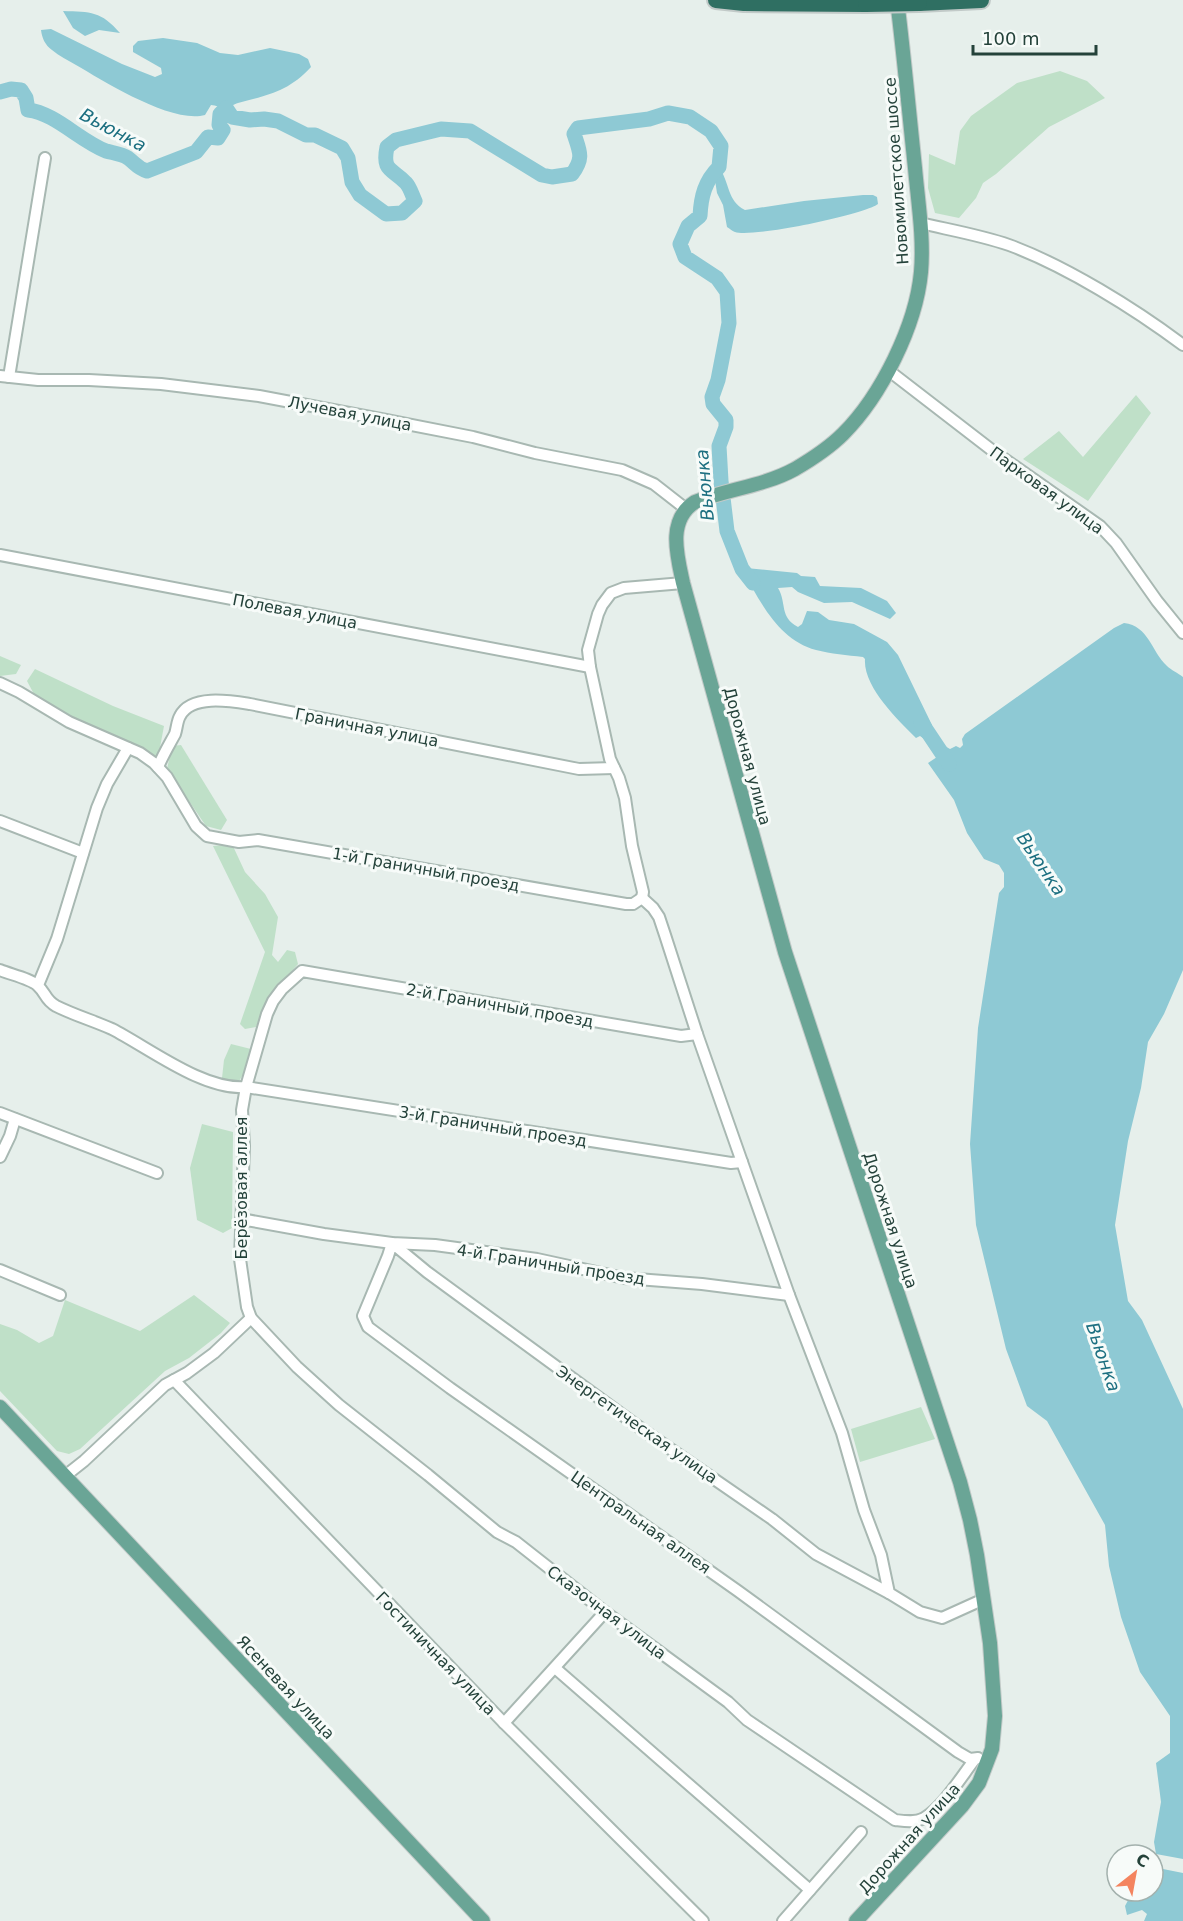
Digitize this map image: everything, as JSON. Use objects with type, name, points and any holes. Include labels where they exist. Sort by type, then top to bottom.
[{"type":"highway","points":[[716,0],[744,3],[866,4],[981,0]]},
{"type":"main road","name":"Новомилетское шоссе","points":[[686,509],[699,500],[753,485],[793,470],[838,439],[868,404],[888,370],[906,329],[919,284],[920,223],[897,0]]},
{"type":"main road","name":"Дорожная улица","points":[[686,509],[677,531],[677,549],[683,583],[785,952],[960,1482],[970,1520],[984,1599],[995,1709],[994,1741],[990,1759],[979,1782],[962,1806],[856,1921]]},
{"type":"main road","name":"Ясеневая улица","points":[[0,1407],[483,1921]]},
{"type":"street","points":[[5,376],[45,158]]},
{"type":"street","points":[[920,223],[994,240],[1026,252],[1106,294],[1183,345]]},
{"type":"street","name":"Парковая улица","points":[[888,370],[993,451],[1100,526],[1116,543],[1156,601],[1183,633]]},
{"type":"street","name":"Лучевая улица","points":[[5,376],[161,384],[259,396],[408,424],[622,470],[654,484],[686,509]]},
{"type":"street","name":"Полевая улица","points":[[0,555],[590,666]]},
{"type":"street","points":[[683,583],[624,588],[610,593],[602,604],[589,641],[590,666],[610,759],[625,798],[632,846],[643,892],[642,898],[659,917],[741,1162],[842,1433],[864,1510],[881,1555],[889,1593]]},
{"type":"street","points":[[0,683],[77,726],[140,753],[158,767]]},
{"type":"street","name":"Граничная улица","points":[[158,767],[176,732],[180,715],[187,707],[213,699],[250,704],[579,769],[614,768]]},
{"type":"street","points":[[38,985],[57,939],[97,808],[107,784],[128,748]]},
{"type":"street","name":"1-й Граничный проезд","points":[[158,767],[167,777],[196,826],[207,836],[239,842],[258,840],[626,904],[633,904],[642,898]]},
{"type":"street","points":[[0,821],[82,853]]},
{"type":"street","points":[[0,970],[38,985],[46,999],[56,1006],[114,1030],[199,1077],[234,1088],[246,1087]]},
{"type":"street","name":"2-й Граничный проезд","points":[[302,971],[681,1036],[697,1034]]},
{"type":"street","name":"Берёзовая аллея","points":[[251,1318],[247,1307],[240,1259],[244,1146],[242,1110],[246,1087],[267,1014],[282,989],[302,971]]},
{"type":"street","name":"3-й Граничный проезд","points":[[246,1087],[731,1163],[741,1162]]},
{"type":"street","points":[[0,1113],[157,1173]]},
{"type":"street","points":[[0,1157],[15,1119]]},
{"type":"street","name":"4-й Граничный проезд","points":[[241,1219],[324,1234],[392,1243],[435,1245],[537,1259],[624,1278],[702,1284],[789,1295]]},
{"type":"street","name":"Энергетическая улица","points":[[392,1243],[427,1272],[633,1423],[772,1519],[816,1554],[920,1612],[942,1618],[984,1599]]},
{"type":"street","name":"Центральная аллея","points":[[392,1243],[363,1316],[368,1327],[450,1388],[738,1591],[958,1752],[970,1759],[981,1757],[990,1759]]},
{"type":"street","points":[[0,1270],[60,1294]]},
{"type":"street","points":[[64,1476],[84,1461],[165,1385],[213,1353],[251,1318]]},
{"type":"street","name":"Сказочная улица","points":[[251,1318],[297,1367],[339,1406],[497,1532],[516,1542],[605,1612],[728,1702],[747,1720],[895,1821],[922,1819],[936,1808],[975,1759]]},
{"type":"street","name":"Гостиничная улица","points":[[174,1380],[504,1723],[703,1921]]},
{"type":"street","points":[[504,1723],[605,1612]]},
{"type":"street","points":[[555,1668],[810,1890]]},
{"type":"street","points":[[783,1921],[861,1832]]},
{"type":"green space","points":[[1060,71],[1087,81],[1105,98],[1049,127],[983,183],[976,198],[959,218],[935,213],[928,188],[929,154],[955,165],[960,131],[971,116],[1017,83]]},
{"type":"green space","points":[[1136,395],[1151,413],[1088,501],[1023,459],[1059,431],[1083,457]]},
{"type":"green space","points":[[0,656],[21,665],[16,674],[0,676]]},
{"type":"green space","points":[[35,669],[113,706],[164,726],[158,758],[144,748],[82,722],[35,696],[27,681]]},
{"type":"green space","points":[[181,745],[227,820],[221,830],[206,826],[167,769],[172,746]]},
{"type":"green space","points":[[232,844],[245,872],[265,894],[278,917],[272,955],[278,962],[287,950],[295,952],[298,964],[267,1000],[256,1027],[245,1029],[240,1024],[265,952],[213,846]]},
{"type":"green space","points":[[231,1044],[251,1049],[245,1071],[238,1083],[222,1078],[224,1060]]},
{"type":"green space","points":[[202,1124],[233,1132],[232,1228],[223,1233],[197,1220],[190,1168]]},
{"type":"green space","points":[[194,1295],[230,1323],[189,1358],[165,1371],[80,1449],[69,1454],[57,1451],[0,1391],[0,1324],[17,1330],[39,1343],[53,1336],[65,1300],[140,1331]]},
{"type":"green space","points":[[921,1407],[935,1439],[860,1462],[851,1429]]},
{"type":"water","points":[[63,11],[95,14],[107,20],[120,33],[99,30],[85,36],[73,28]]},
{"type":"water","points":[[51,29],[122,64],[155,77],[162,74],[161,68],[133,52],[133,46],[138,41],[163,38],[197,43],[220,53],[238,55],[270,48],[299,54],[308,59],[311,67],[295,82],[278,91],[227,108],[211,105],[205,115],[191,116],[157,108],[139,100],[61,56],[43,39],[41,30]]},
{"type":"water","points":[[719,167],[735,202],[745,210],[863,195],[877,197],[878,204],[852,214],[784,229],[735,232],[727,227],[723,205],[717,193],[715,180],[711,175]]},
{"type":"water","points":[[742,569],[815,577],[820,586],[861,588],[887,601],[896,613],[890,619],[852,602],[824,603],[792,587],[778,588],[788,619],[798,627],[802,624],[807,611],[818,612],[829,620],[854,624],[887,642],[898,655],[935,735],[927,741],[920,736],[916,738],[900,722],[876,692],[863,657],[816,650],[803,645],[780,628],[763,606]]},
{"type":"water","points":[[1124,623],[1139,629],[1167,666],[1183,677],[1183,970],[1164,1014],[1148,1042],[1141,1088],[1128,1141],[1115,1225],[1128,1301],[1142,1320],[1183,1409],[1183,1859],[1165,1856],[1165,1843],[1154,1842],[1161,1802],[1156,1763],[1170,1753],[1170,1716],[1140,1672],[1121,1617],[1109,1566],[1105,1525],[1047,1421],[1027,1406],[1006,1349],[976,1225],[970,1144],[978,1028],[999,893],[1004,887],[1004,873],[999,865],[984,859],[967,833],[954,800],[928,763],[937,757],[934,752],[943,745],[950,749],[956,746],[960,748],[963,745],[962,739],[965,734]]},
{"type":"water","points":[[1165,1869],[1183,1873],[1183,1921],[1144,1921],[1147,1914],[1142,1910],[1127,1915],[1127,1903],[1165,1903]]},
{"type":"waterway","name":"Вьюнка","points":[[0,92],[11,89],[21,90],[26,98],[28,110],[48,116],[96,146],[126,157],[147,171],[196,152],[208,137],[218,138],[223,130],[219,125],[220,114],[226,108],[232,117],[278,121],[306,135],[315,135],[342,148],[348,158],[352,182],[360,195],[386,214],[402,213],[415,201],[407,185],[387,165],[387,147],[396,140],[441,129],[470,131],[542,175],[552,177],[572,174],[576,168],[580,155],[574,134],[578,128],[649,119],[668,113],[690,117],[711,131],[721,146],[719,167],[705,189],[700,216],[688,226],[680,244],[685,257],[717,278],[727,292],[729,323],[718,380],[712,397],[713,404],[726,420],[726,427],[719,446],[727,531],[742,569],[753,583]]},
{"type":"waterway","name":"Вьюнка","points":[[921,722],[949,764]]}]
